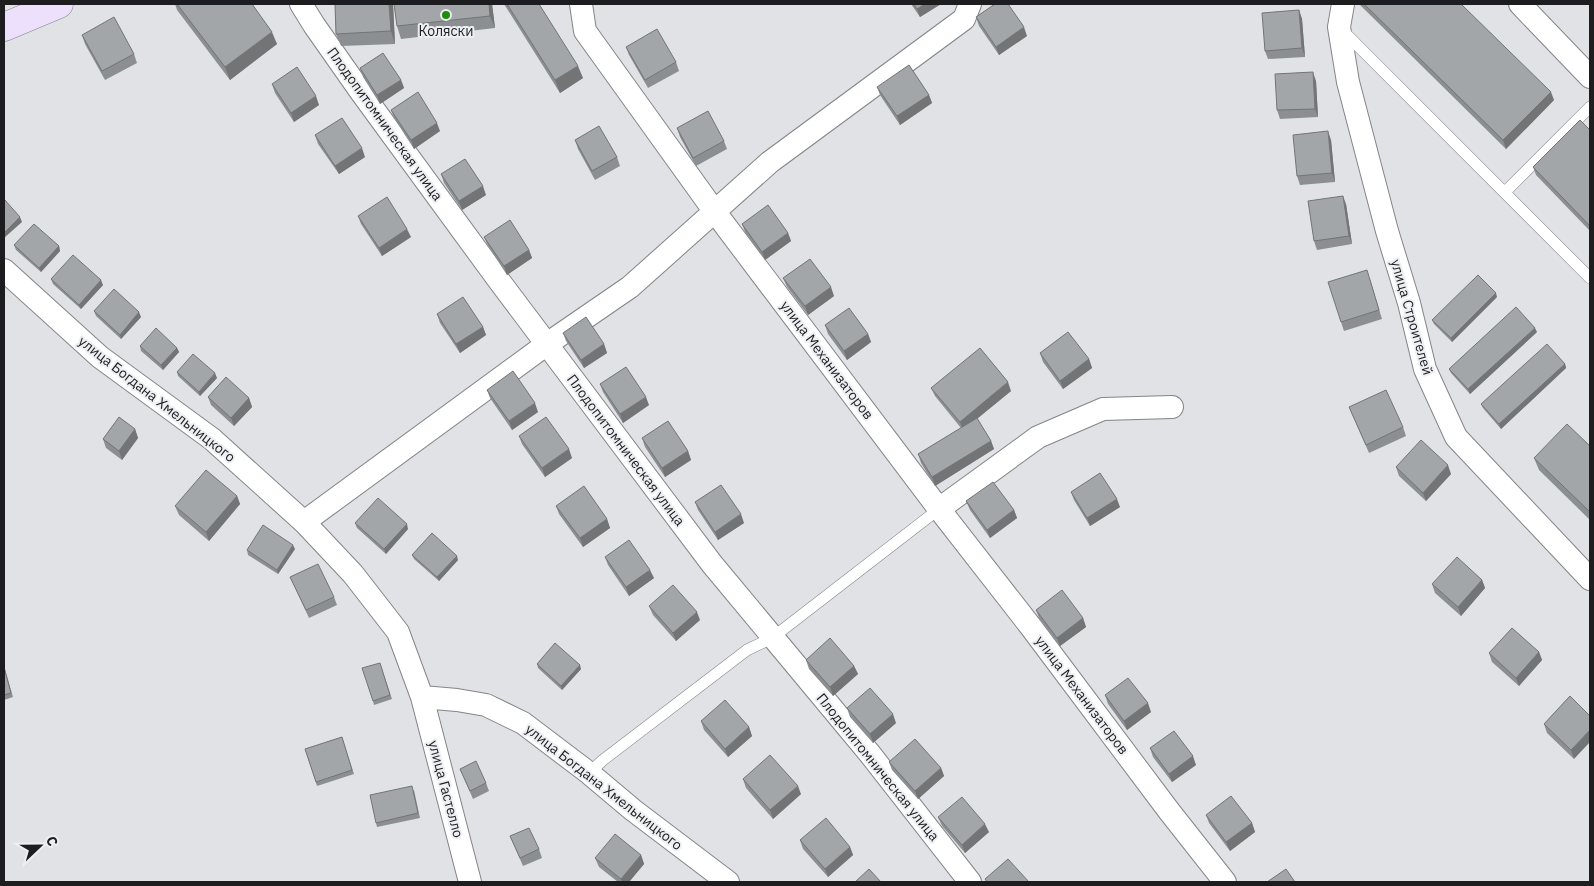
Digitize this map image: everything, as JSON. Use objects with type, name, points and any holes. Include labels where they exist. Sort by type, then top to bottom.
[{"type":"main road","points":[[4,27],[59,4]]},
{"type":"street","name":"Плодопитомническая улица","points":[[301,4],[361,92],[712,564],[870,754],[970,882]]},
{"type":"street","name":"улица Механизаторов","points":[[581,4],[585,31],[715,212],[939,509],[1032,627],[1168,811],[1225,882]]},
{"type":"street","points":[[304,522],[547,344],[630,287],[770,162],[964,19],[970,4]]},
{"type":"street","name":"улица Строителей","points":[[1343,4],[1339,27],[1348,82],[1387,231],[1409,302],[1425,369],[1456,437],[1590,579]]},
{"type":"street","points":[[1520,4],[1590,77]]},
{"type":"street","name":"улица Богдана Хмельницкого","points":[[4,270],[100,357],[212,439],[304,522],[353,574],[398,632],[422,697],[486,705],[523,724],[728,882]]},
{"type":"street","points":[[939,509],[1038,437],[1102,409],[1172,407]]},
{"type":"street","name":"улица Гастелло","points":[[422,697],[470,882]]},
{"type":"lane","points":[[1339,27],[1590,278]]},
{"type":"lane","points":[[1505,192],[1590,108]]},
{"type":"lane","points":[[589,773],[747,650],[772,638],[939,509]]},
{"type":"building","points":[[177,4],[252,4],[272,32],[225,67]]},
{"type":"building","points":[[335,4],[389,4],[391,31],[336,34]]},
{"type":"building","points":[[394,4],[489,4],[490,16],[397,26]]},
{"type":"building","points":[[507,4],[539,4],[578,66],[555,80]]},
{"type":"building","points":[[914,4],[925,4],[917,9]]},
{"type":"building","points":[[995,4],[1008,4],[1024,27],[996,47],[976,17]]},
{"type":"building","points":[[1364,4],[1461,4],[1551,92],[1503,140]]},
{"type":"building","points":[[1299,10],[1302,48],[1265,51],[1262,13]]},
{"type":"building","points":[[114,17],[134,54],[102,71],[82,35]]},
{"type":"building","points":[[657,29],[676,62],[645,80],[626,47]]},
{"type":"building","points":[[383,53],[401,80],[377,95],[360,68]]},
{"type":"building","points":[[909,65],[929,95],[897,116],[877,87]]},
{"type":"building","points":[[297,67],[316,96],[291,113],[272,84]]},
{"type":"building","points":[[1313,72],[1315,109],[1277,110],[1275,74]]},
{"type":"building","points":[[418,92],[437,123],[411,140],[391,110]]},
{"type":"building","points":[[708,111],[724,141],[693,158],[677,128]]},
{"type":"building","points":[[342,118],[362,148],[335,166],[315,135]]},
{"type":"building","points":[[1580,120],[1590,130],[1590,226],[1533,167]]},
{"type":"building","points":[[599,126],[617,157],[592,171],[575,140]]},
{"type":"building","points":[[1328,131],[1332,173],[1297,176],[1293,135]]},
{"type":"building","points":[[465,159],[483,186],[459,201],[441,174]]},
{"type":"building","points":[[1343,196],[1349,236],[1314,241],[1308,201]]},
{"type":"building","points":[[387,197],[407,229],[379,248],[358,216]]},
{"type":"building","points":[[4,199],[20,217],[4,233]]},
{"type":"building","points":[[768,205],[788,233],[762,252],[742,224]]},
{"type":"building","points":[[510,220],[529,250],[504,266],[484,237]]},
{"type":"building","points":[[34,224],[59,246],[39,268],[14,245]]},
{"type":"building","points":[[73,255],[101,280],[79,305],[51,279]]},
{"type":"building","points":[[810,259],[831,287],[805,306],[783,278]]},
{"type":"building","points":[[1367,270],[1379,310],[1341,322],[1328,282]]},
{"type":"building","points":[[1478,275],[1496,293],[1451,338],[1432,320]]},
{"type":"building","points":[[114,289],[139,312],[120,335],[94,311]]},
{"type":"building","points":[[463,297],[483,327],[456,344],[437,314]]},
{"type":"building","points":[[1516,307],[1535,328],[1468,389],[1449,369]]},
{"type":"building","points":[[849,308],[868,334],[844,351],[825,325]]},
{"type":"building","points":[[586,317],[604,344],[581,360],[563,333]]},
{"type":"building","points":[[156,328],[177,348],[161,365],[140,346]]},
{"type":"building","points":[[1068,332],[1089,359],[1060,381],[1040,353]]},
{"type":"building","points":[[1547,344],[1565,364],[1499,424],[1481,404]]},
{"type":"building","points":[[980,348],[1008,382],[960,422],[931,388]]},
{"type":"building","points":[[193,354],[215,373],[199,392],[177,372]]},
{"type":"building","points":[[626,367],[646,397],[620,414],[600,384]]},
{"type":"building","points":[[513,371],[535,403],[509,421],[487,390]]},
{"type":"building","points":[[226,377],[249,398],[231,418],[208,397]]},
{"type":"building","points":[[1386,390],[1403,427],[1366,445],[1349,407]]},
{"type":"building","points":[[119,417],[135,429],[119,451],[103,439]]},
{"type":"building","points":[[546,417],[569,449],[542,468],[519,436]]},
{"type":"building","points":[[977,418],[991,441],[932,477],[918,454]]},
{"type":"building","points":[[668,421],[688,451],[662,468],[642,438]]},
{"type":"building","points":[[1567,424],[1590,446],[1590,512],[1534,458]]},
{"type":"building","points":[[1421,440],[1448,465],[1423,493],[1396,467]]},
{"type":"building","points":[[206,470],[237,496],[206,532],[175,506]]},
{"type":"building","points":[[1100,473],[1117,499],[1087,518],[1071,492]]},
{"type":"building","points":[[993,482],[1014,510],[987,530],[966,501]]},
{"type":"building","points":[[721,485],[741,514],[715,532],[695,502]]},
{"type":"building","points":[[584,486],[607,519],[580,538],[556,506]]},
{"type":"building","points":[[378,498],[407,524],[384,549],[355,523]]},
{"type":"building","points":[[263,525],[293,545],[277,570],[247,550]]},
{"type":"building","points":[[432,533],[457,556],[437,577],[412,555]]},
{"type":"building","points":[[629,540],[650,570],[626,587],[605,557]]},
{"type":"building","points":[[1457,557],[1482,580],[1458,607],[1432,584]]},
{"type":"building","points":[[318,564],[334,597],[306,610],[290,577]]},
{"type":"building","points":[[673,585],[697,612],[673,633],[649,606]]},
{"type":"building","points":[[1062,590],[1083,618],[1057,638],[1036,610]]},
{"type":"building","points":[[1512,628],[1539,652],[1516,678],[1489,653]]},
{"type":"building","points":[[830,638],[854,666],[830,687],[806,660]]},
{"type":"building","points":[[555,643],[580,665],[561,686],[537,664]]},
{"type":"building","points":[[380,663],[390,695],[373,701],[362,668]]},
{"type":"building","points":[[4,667],[11,693],[4,695]]},
{"type":"building","points":[[1128,678],[1148,703],[1124,721],[1105,695]]},
{"type":"building","points":[[870,688],[893,714],[870,734],[847,708]]},
{"type":"building","points":[[1570,696],[1590,716],[1590,730],[1571,750],[1544,724]]},
{"type":"building","points":[[725,700],[749,727],[725,749],[701,721]]},
{"type":"building","points":[[1174,731],[1193,756],[1169,774],[1150,748]]},
{"type":"building","points":[[342,737],[352,770],[316,782],[305,749]]},
{"type":"building","points":[[915,739],[941,768],[915,791],[889,762]]},
{"type":"building","points":[[770,755],[798,786],[770,810],[743,779]]},
{"type":"building","points":[[476,761],[486,783],[470,791],[460,769]]},
{"type":"building","points":[[412,786],[418,813],[376,823],[370,795]]},
{"type":"building","points":[[1231,796],[1252,823],[1226,842],[1206,815]]},
{"type":"building","points":[[962,797],[985,824],[962,845],[938,817]]},
{"type":"building","points":[[826,818],[850,847],[825,869],[800,840]]},
{"type":"building","points":[[529,828],[539,849],[520,858],[510,836]]},
{"type":"building","points":[[615,834],[641,855],[621,879],[595,858]]},
{"type":"building","points":[[1008,859],[1029,882],[987,882],[985,879]]},
{"type":"building","points":[[869,869],[881,882],[855,882]]},
{"type":"building","points":[[1286,869],[1295,882],[1267,882]]},
{"type":"place","name":"Коляски","points":[[446,15]]}]
